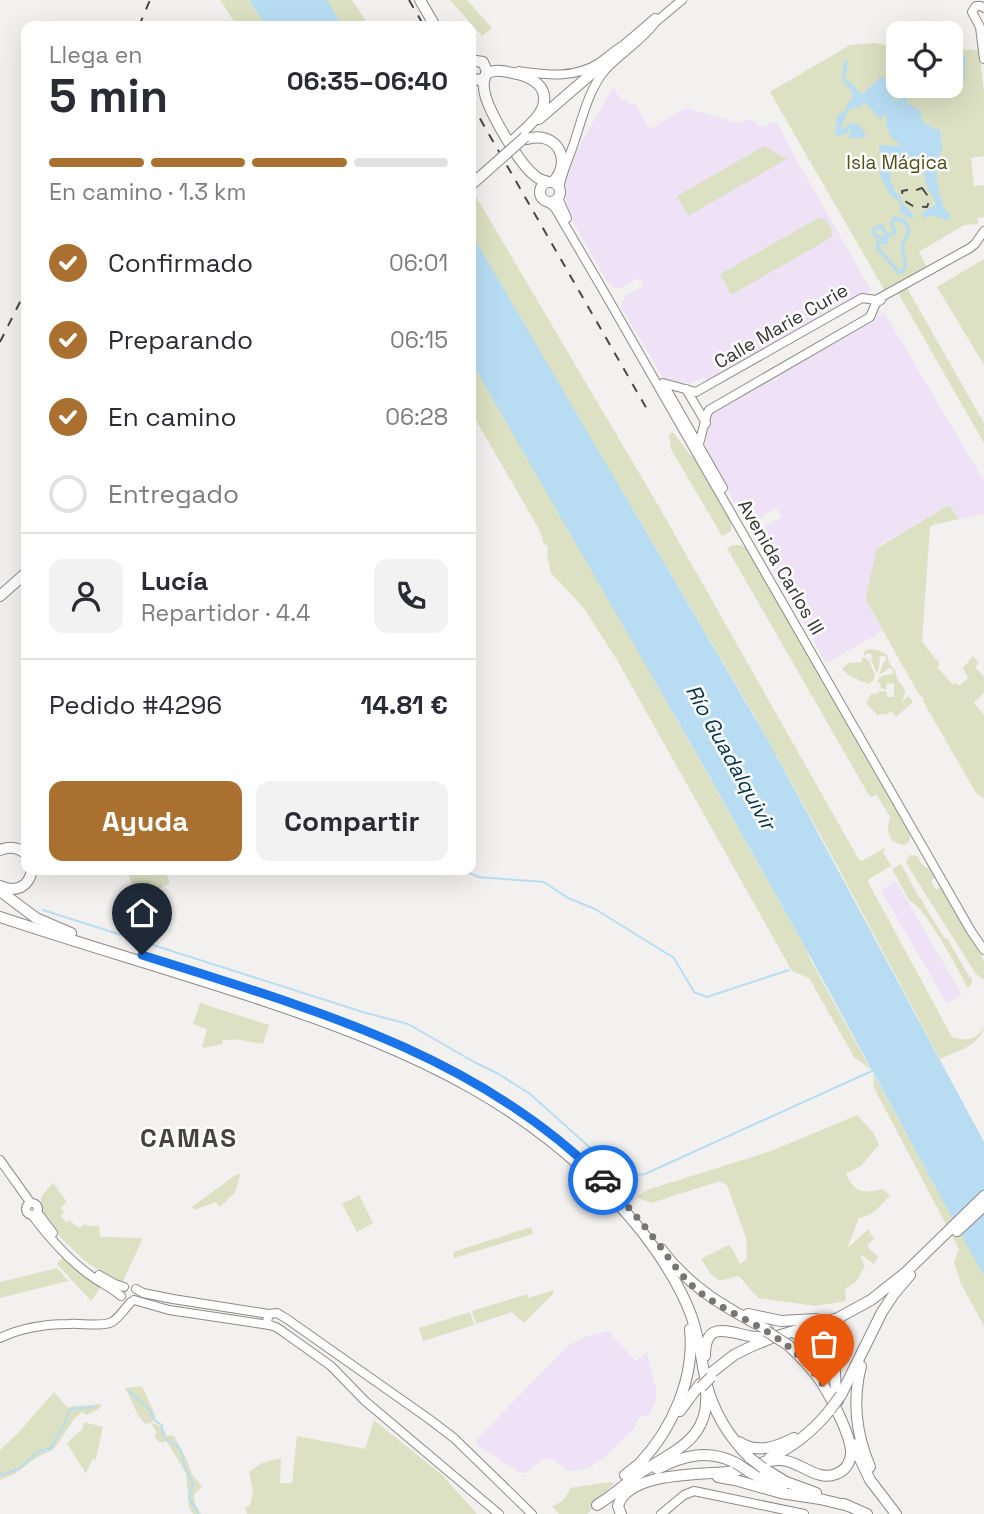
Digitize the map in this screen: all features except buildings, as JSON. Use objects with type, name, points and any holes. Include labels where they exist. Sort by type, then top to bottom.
[{"type":"highway","points":[[420,0],[435,21]]},
{"type":"highway","points":[[425,0],[436,21]]},
{"type":"highway","points":[[476,174],[606,63]]},
{"type":"highway","points":[[479,66],[524,75],[533,79],[541,88],[544,100],[542,109],[523,136]]},
{"type":"highway","points":[[476,80],[480,80],[479,66]]},
{"type":"highway","points":[[479,66],[489,106],[507,137],[531,173],[553,191]]},
{"type":"highway","points":[[476,88],[502,138],[524,171],[540,191],[542,185],[553,191]]},
{"type":"highway","points":[[523,136],[544,138],[559,149],[562,163],[553,191]]},
{"type":"highway","points":[[476,180],[512,145]]},
{"type":"highway","points":[[0,588],[21,569]]},
{"type":"highway","points":[[0,596],[21,577]]},
{"type":"highway","points":[[0,850],[14,848],[21,852]]},
{"type":"highway","points":[[0,889],[21,887],[28,882],[30,875]]},
{"type":"highway","points":[[0,889],[36,918]]},
{"type":"highway","points":[[0,901],[64,930],[130,955]]},
{"type":"highway","points":[[0,919],[141,958],[318,1012],[444,1065],[496,1095],[566,1145],[701,1290],[767,1330],[806,1359],[834,1399],[870,1480],[897,1514]]},
{"type":"highway","points":[[944,1240],[984,1196]]},
{"type":"highway","points":[[595,1512],[660,1446],[689,1401],[704,1388],[711,1375],[734,1355],[774,1337],[807,1328],[856,1309],[891,1285],[984,1206]]},
{"type":"highway","points":[[595,1512],[639,1474],[679,1448],[697,1432],[703,1420],[706,1401],[702,1357],[690,1313],[677,1283],[626,1208]]},
{"type":"highway","points":[[714,1473],[777,1454],[807,1435],[841,1395],[861,1359],[874,1326],[894,1294],[934,1248]]},
{"type":"highway","points":[[665,1253],[676,1269],[703,1294],[728,1311],[767,1330]]},
{"type":"highway","points":[[640,1463],[663,1436],[674,1414],[690,1363],[691,1335],[688,1318],[668,1269]]},
{"type":"highway","points":[[683,1273],[720,1301],[757,1317],[796,1322],[823,1320]]},
{"type":"highway","points":[[704,1388],[705,1347],[715,1332],[729,1331],[761,1338],[807,1328]]},
{"type":"highway","points":[[711,1375],[754,1346],[789,1335],[813,1335],[822,1340],[832,1352],[836,1366],[837,1398],[853,1445]]},
{"type":"highway","points":[[595,1512],[646,1481],[664,1477],[737,1470],[768,1461],[783,1460],[816,1474],[829,1476],[841,1472],[848,1464],[850,1448],[836,1408],[817,1376],[788,1345]]},
{"type":"highway","points":[[702,1357],[704,1388],[735,1442],[750,1458],[796,1486],[872,1514]]},
{"type":"highway","points":[[861,1359],[855,1400],[859,1436],[875,1476],[902,1514]]},
{"type":"highway","points":[[651,1456],[687,1401],[704,1388]]},
{"type":"highway","points":[[723,1423],[744,1445],[765,1449],[797,1437],[830,1411]]},
{"type":"highway","points":[[625,1475],[654,1450],[666,1434]]},
{"type":"highway","points":[[595,1512],[624,1488],[651,1472],[678,1459],[710,1455],[736,1463],[782,1489],[849,1506],[867,1514]]},
{"type":"highway","points":[[634,1488],[653,1482],[715,1477],[849,1506]]},
{"type":"highway","points":[[621,1514],[618,1503],[623,1496],[646,1481]]},
{"type":"main road","points":[[553,191],[562,177],[606,63],[675,0]]},
{"type":"main road","points":[[479,66],[558,75],[606,63],[682,0]]},
{"type":"main road","points":[[981,9],[984,59]]},
{"type":"main road","name":"Avenida Carlos III","points":[[553,191],[984,950]]},
{"type":"main road","points":[[885,296],[973,246],[984,231]]},
{"type":"main road","name":"Calle Marie Curie","points":[[686,389],[696,392],[862,298],[874,300],[885,296]]},
{"type":"main road","name":"Calle Marie Curie","points":[[706,423],[709,410],[870,317],[876,303],[885,296]]},
{"type":"main road","points":[[662,386],[686,389],[706,423],[696,446]]},
{"type":"main road","name":"Avenida Carlos III","points":[[662,386],[669,413],[685,442],[696,446],[983,941]]},
{"type":"main road","points":[[971,931],[984,956]]},
{"type":"main road","points":[[0,1160],[28,1204]]},
{"type":"main road","points":[[0,1168],[28,1204],[37,1205],[35,1213],[73,1255],[114,1284],[126,1296],[169,1310],[273,1326],[281,1322],[280,1315]]},
{"type":"main road","points":[[126,1296],[137,1295],[136,1289],[180,1301],[269,1314],[275,1312],[437,1424],[532,1514]]},
{"type":"main road","points":[[0,1338],[42,1326],[102,1324],[115,1320],[126,1296]]},
{"type":"main road","points":[[269,1314],[267,1321],[331,1366],[365,1401],[499,1514]]},
{"type":"main road","points":[[661,1514],[684,1495],[694,1492],[804,1514]]},
{"type":"shaded area","points":[[613,87],[621,100],[627,99],[630,104],[634,102],[650,129],[686,108],[739,123],[745,120],[766,126],[777,122],[871,290],[769,349],[759,349],[756,354],[709,383],[704,377],[690,384],[664,379],[621,307],[625,296],[644,286],[639,278],[619,289],[608,283],[571,219],[565,194],[566,181],[575,154]]},
{"type":"shaded area","points":[[884,312],[984,481],[984,514],[959,519],[947,506],[878,546],[867,602],[882,630],[826,663],[758,543],[762,528],[782,517],[776,508],[757,520],[748,519],[741,514],[704,449],[713,411],[769,379],[775,381],[778,374]]},
{"type":"shaded area","points":[[896,881],[962,995],[947,1004],[881,890]]},
{"type":"shaded area","points":[[609,1332],[636,1361],[647,1352],[656,1389],[656,1400],[649,1415],[641,1416],[635,1428],[606,1456],[589,1468],[572,1471],[566,1470],[554,1460],[544,1458],[526,1473],[519,1472],[477,1445],[476,1440],[569,1345]]},
{"type":"green space","points":[[220,0],[249,0],[263,21],[234,21]]},
{"type":"green space","points":[[326,0],[352,0],[366,21],[339,21]]},
{"type":"green space","points":[[450,0],[467,0],[492,28],[482,36],[476,29],[476,21],[469,21]]},
{"type":"green space","name":"Isla Mágica","points":[[850,45],[886,45],[886,98],[963,98],[963,49],[979,50],[984,91],[984,156],[971,158],[974,186],[984,185],[984,217],[978,218],[978,224],[964,225],[919,252],[927,267],[903,281],[984,423],[984,443],[894,286],[885,291],[770,92]]},
{"type":"green space","points":[[764,146],[787,159],[688,216],[677,196]]},
{"type":"green space","points":[[476,196],[658,505],[858,858],[861,861],[885,848],[883,852],[891,866],[868,882],[952,1037],[970,1039],[984,1027],[978,1039],[967,1047],[940,1059],[754,715],[476,243]]},
{"type":"green space","points":[[820,217],[831,228],[832,237],[731,295],[720,274]]},
{"type":"green space","points":[[984,259],[984,365],[937,287]]},
{"type":"green space","points":[[476,370],[583,553],[805,947],[871,1070],[854,1057],[809,978],[792,971],[617,660],[583,607],[551,573],[548,547],[542,541],[535,522],[476,421]]},
{"type":"green space","points":[[673,432],[693,456],[731,521],[731,531],[722,536],[671,449],[669,434]]},
{"type":"green space","points":[[947,506],[959,519],[930,527],[922,642],[940,664],[937,667],[953,685],[956,683],[959,686],[968,678],[963,668],[973,656],[979,663],[975,667],[984,677],[984,692],[974,703],[984,715],[984,798],[976,793],[867,602],[866,595],[877,548]]},
{"type":"green space","points":[[742,545],[749,552],[910,835],[909,842],[904,845],[893,842],[888,830],[890,817],[877,795],[870,797],[727,548]]},
{"type":"green space","points":[[869,649],[887,654],[889,663],[895,670],[897,679],[904,688],[902,702],[908,696],[913,702],[896,717],[891,711],[877,715],[866,703],[872,693],[880,691],[887,692],[887,697],[894,697],[894,683],[886,684],[887,690],[881,688],[877,681],[882,676],[892,674],[893,669],[888,668],[879,675],[886,660],[885,656],[879,658],[877,673],[871,660],[872,655],[869,653],[864,656],[864,652]]},
{"type":"green space","points":[[863,657],[869,661],[875,675],[874,680],[868,684],[842,669],[849,663],[861,662]]},
{"type":"green space","points":[[910,855],[918,856],[926,868],[929,867],[935,877],[931,881],[936,890],[941,887],[984,961],[984,980],[976,974],[906,863]]},
{"type":"green space","points":[[901,864],[945,939],[947,938],[970,978],[971,976],[972,983],[968,988],[933,927],[909,900],[892,869]]},
{"type":"green space","points":[[129,875],[167,875],[170,884],[136,897]]},
{"type":"green space","points":[[200,1003],[269,1025],[263,1044],[223,1039],[222,1044],[203,1048],[207,1029],[193,1024]]},
{"type":"green space","points":[[873,1073],[984,1276],[984,1326],[961,1284],[954,1262],[959,1249],[874,1088]]},
{"type":"green space","points":[[857,1115],[873,1132],[879,1145],[861,1166],[846,1174],[860,1190],[882,1189],[890,1195],[873,1212],[859,1218],[848,1248],[868,1229],[874,1239],[867,1246],[878,1257],[874,1264],[862,1255],[860,1257],[865,1266],[856,1282],[845,1289],[846,1301],[815,1306],[758,1298],[739,1276],[719,1281],[710,1273],[701,1259],[729,1245],[740,1264],[747,1259],[746,1238],[727,1185],[720,1181],[651,1203],[636,1197],[647,1190],[771,1151]]},
{"type":"green space","points":[[241,1173],[235,1192],[220,1207],[216,1202],[194,1210],[192,1207]]},
{"type":"green space","points":[[53,1183],[67,1202],[60,1208],[64,1212],[61,1216],[66,1222],[69,1220],[79,1228],[85,1224],[99,1226],[101,1237],[143,1238],[121,1283],[83,1259],[62,1239],[41,1212],[41,1197]]},
{"type":"green space","points":[[359,1195],[373,1223],[357,1232],[342,1204]]},
{"type":"green space","points":[[531,1227],[533,1234],[454,1258],[453,1252]]},
{"type":"green space","points":[[64,1256],[102,1285],[91,1301],[57,1264]]},
{"type":"green space","points":[[57,1268],[68,1281],[0,1298],[0,1282]]},
{"type":"green space","points":[[554,1290],[524,1323],[512,1312],[476,1324],[472,1311],[527,1294],[528,1298]]},
{"type":"green space","points":[[470,1312],[474,1325],[423,1341],[419,1328]]},
{"type":"green space","points":[[142,1386],[156,1417],[151,1422],[162,1427],[167,1436],[174,1436],[192,1474],[202,1487],[194,1494],[195,1504],[201,1514],[193,1514],[189,1507],[186,1473],[167,1442],[159,1442],[150,1422],[145,1424],[138,1415],[125,1388]]},
{"type":"green space","points":[[54,1392],[67,1407],[101,1404],[100,1408],[87,1415],[82,1412],[74,1419],[54,1449],[13,1475],[0,1480],[0,1450]]},
{"type":"green space","points":[[374,1420],[442,1475],[477,1514],[247,1514],[245,1507],[250,1505],[253,1492],[249,1472],[262,1463],[281,1458],[280,1483],[292,1483],[297,1436],[365,1449]]},
{"type":"green space","points":[[84,1422],[103,1427],[96,1459],[92,1460],[86,1474],[67,1443],[83,1428]]},
{"type":"green space","points":[[614,1483],[587,1514],[559,1514],[552,1506],[564,1499],[570,1488]]},
{"type":"water","points":[[249,0],[327,0],[339,21],[263,21]]},
{"type":"water","points":[[844,61],[848,62],[845,79],[863,94],[880,77],[886,79],[886,98],[908,98],[906,102],[923,112],[920,115],[923,122],[936,130],[938,128],[943,148],[937,179],[942,202],[945,210],[950,213],[950,218],[946,220],[933,216],[923,217],[922,212],[936,205],[927,186],[921,162],[908,156],[906,167],[892,170],[890,183],[914,218],[900,213],[898,200],[891,196],[879,173],[882,167],[890,167],[888,163],[891,158],[900,163],[895,156],[881,153],[879,150],[880,145],[902,146],[889,135],[886,127],[887,115],[881,120],[864,102],[846,114],[841,129],[851,123],[860,126],[865,134],[864,139],[852,139],[849,136],[851,130],[839,136],[835,134],[837,116],[846,110],[853,96],[843,81]]},
{"type":"water","name":"Río Guadalquivir","points":[[476,242],[768,740],[984,1142],[984,1276],[805,947],[476,370]]},
{"type":"waterway","points":[[963,56],[963,80]]},
{"type":"waterway","points":[[895,218],[904,221],[908,230],[902,245],[905,263],[901,272],[898,272],[877,247],[878,242],[886,243],[887,240],[876,236],[874,232],[874,229],[880,226],[886,236],[892,235],[895,231],[891,223],[895,218]]},
{"type":"waterway","points":[[474,875],[544,882],[568,898],[595,909],[674,958],[694,992],[707,997],[789,970]]},
{"type":"waterway","points":[[43,910],[408,1024],[530,1094],[615,1170],[626,1176],[645,1174],[874,1070]]},
{"type":"waterway","points":[[129,1391],[149,1409],[155,1421],[162,1425],[164,1437],[181,1451],[185,1468],[193,1483],[189,1499],[198,1514]]},
{"type":"waterway","points":[[0,1475],[19,1469],[39,1451],[51,1448],[70,1409],[94,1407]]},
{"type":"railway","points":[[141,21],[150,0]]},
{"type":"railway","points":[[409,0],[421,21]]},
{"type":"railway","points":[[476,112],[648,411]]},
{"type":"railway","points":[[922,188],[930,199],[927,207],[913,206],[903,200],[902,191],[911,192],[922,188]]},
{"type":"railway","points":[[0,342],[21,300]]},
{"type":"way so far","points":[[603,1180],[689,1282],[728,1311],[788,1345],[808,1364],[824,1386]]},
{"type":"district","name":"CAMAS","points":[[189,1138]]},
{"type":"route","points":[[142,955],[318,1012],[424,1056],[514,1106],[566,1145],[603,1180]]}]
